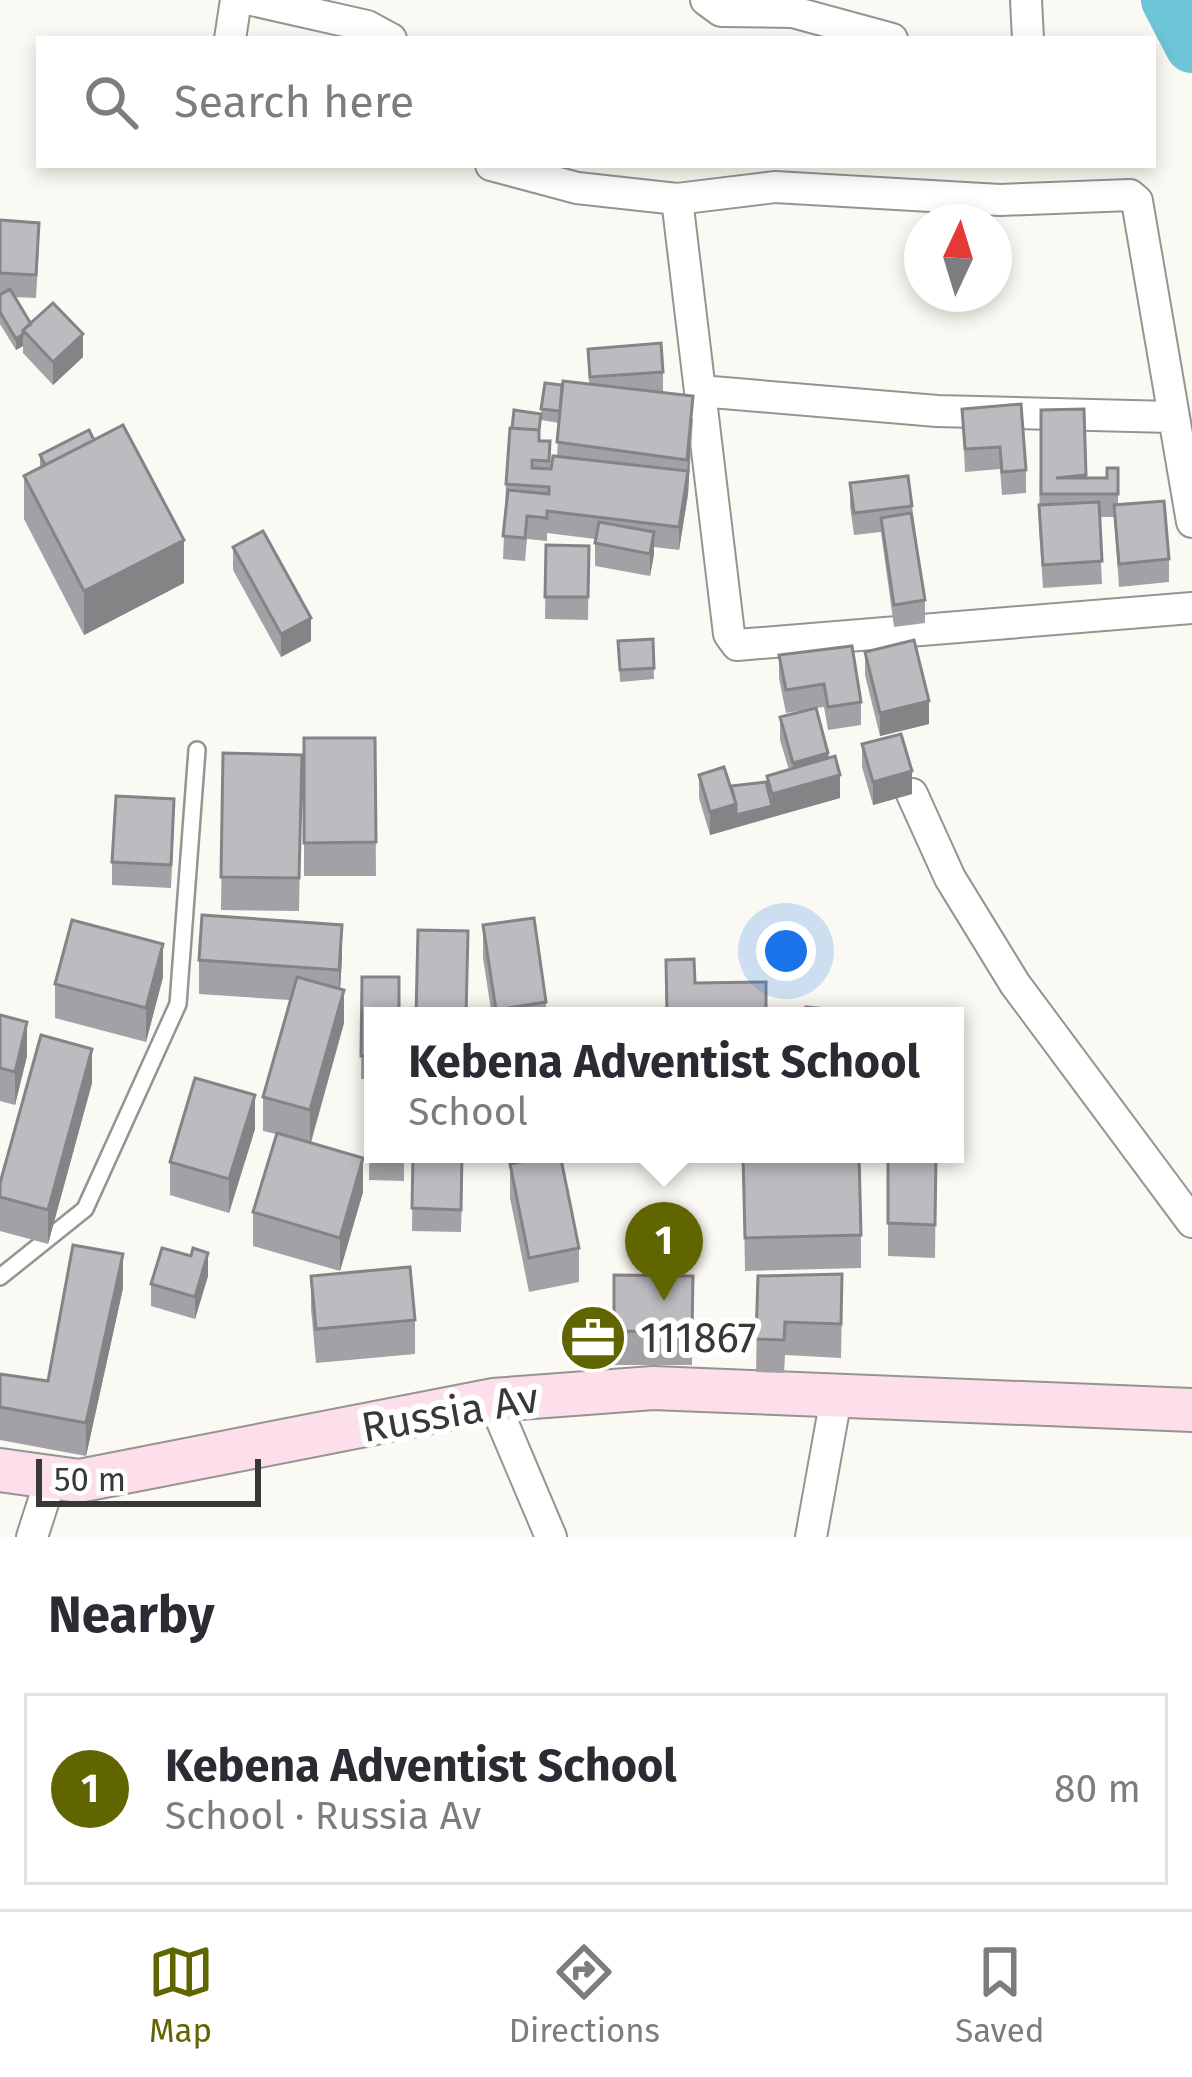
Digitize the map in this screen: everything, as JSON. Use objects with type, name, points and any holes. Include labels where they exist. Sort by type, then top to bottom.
[{"type":"main road","name":"Russia Av","points":[[0,1471],[50,1481],[79,1481],[493,1400],[653,1388],[1192,1410]]},
{"type":"street","points":[[230,36],[236,0]]},
{"type":"street","points":[[252,0],[367,26],[385,36]]},
{"type":"street","points":[[706,0],[722,11],[793,12],[881,36]]},
{"type":"street","points":[[1026,0],[1028,36]]},
{"type":"street","points":[[502,168],[577,188],[677,199],[775,187],[1000,200],[1130,196],[1137,202],[1170,417],[1192,521]]},
{"type":"street","points":[[677,199],[729,634],[737,645],[1192,608]]},
{"type":"street","points":[[700,391],[937,411],[1170,417]]},
{"type":"street","points":[[912,794],[950,878],[1015,984],[1192,1222]]},
{"type":"street","points":[[811,1537],[836,1398]]},
{"type":"street","points":[[493,1400],[551,1537]]},
{"type":"street","points":[[32,1537],[50,1481]]},
{"type":"lane","points":[[0,1277],[85,1209],[178,1004],[197,750]]},
{"type":"building","points":[[0,220],[39,223],[36,275],[0,273]]},
{"type":"building","points":[[10,289],[31,324],[16,339],[0,312],[0,295]]},
{"type":"building","points":[[53,303],[83,334],[53,362],[23,330]]},
{"type":"building","points":[[661,343],[663,372],[590,377],[588,349]]},
{"type":"building","points":[[563,381],[693,396],[687,460],[557,442]]},
{"type":"building","points":[[545,383],[562,385],[560,411],[541,409]]},
{"type":"building","points":[[1021,404],[1026,470],[1002,472],[1000,447],[965,449],[962,409]]},
{"type":"building","points":[[1084,409],[1086,475],[1056,478],[1107,478],[1107,468],[1118,468],[1118,494],[1041,494],[1041,410]]},
{"type":"building","points":[[514,410],[541,414],[539,430],[512,428]]},
{"type":"building","points":[[123,425],[184,540],[84,591],[24,476]]},
{"type":"building","points":[[510,428],[539,430],[539,441],[550,441],[549,461],[532,460],[532,468],[551,469],[553,456],[688,471],[679,527],[547,511],[547,518],[527,516],[525,538],[503,536],[508,490],[549,494],[549,487],[506,484]]},
{"type":"building","points":[[89,430],[94,440],[45,465],[40,455]]},
{"type":"building","points":[[908,476],[912,506],[854,513],[850,483]]},
{"type":"building","points":[[1164,501],[1169,559],[1119,564],[1114,505]]},
{"type":"building","points":[[1099,502],[1102,561],[1043,565],[1039,505]]},
{"type":"building","points":[[911,513],[925,600],[894,605],[881,518]]},
{"type":"building","points":[[599,522],[654,532],[650,554],[595,543]]},
{"type":"building","points":[[263,531],[311,618],[281,634],[233,547]]},
{"type":"building","points":[[546,545],[589,546],[588,597],[545,597]]},
{"type":"building","points":[[653,639],[654,668],[620,670],[618,641]]},
{"type":"building","points":[[914,640],[929,701],[880,713],[865,652]]},
{"type":"building","points":[[852,646],[861,702],[828,707],[824,684],[786,690],[779,655]]},
{"type":"building","points":[[816,708],[828,753],[793,763],[780,717]]},
{"type":"building","points":[[901,734],[912,771],[873,782],[862,744]]},
{"type":"building","points":[[304,738],[375,738],[376,842],[304,843]]},
{"type":"building","points":[[223,753],[302,755],[299,878],[221,877]]},
{"type":"building","points":[[835,756],[840,775],[772,794],[767,776]]},
{"type":"building","points":[[724,767],[736,804],[710,812],[699,775]]},
{"type":"building","points":[[766,782],[772,806],[736,815],[731,786]]},
{"type":"building","points":[[116,796],[174,799],[171,865],[112,862]]},
{"type":"building","points":[[202,915],[342,925],[339,970],[199,960]]},
{"type":"building","points":[[534,918],[546,1002],[496,1007],[483,925]]},
{"type":"building","points":[[72,920],[163,944],[146,1008],[55,984]]},
{"type":"building","points":[[418,930],[468,931],[466,1007],[416,1007]]},
{"type":"building","points":[[694,959],[695,983],[766,982],[766,1007],[667,1007],[666,960]]},
{"type":"building","points":[[297,977],[344,990],[310,1110],[263,1097]]},
{"type":"building","points":[[362,977],[399,977],[399,1007],[364,1007],[361,1056]]},
{"type":"building","points":[[0,1015],[27,1022],[15,1072],[0,1068]]},
{"type":"building","points":[[41,1035],[92,1049],[48,1210],[0,1197]]},
{"type":"building","points":[[195,1078],[255,1095],[229,1179],[170,1162]]},
{"type":"building","points":[[277,1133],[363,1158],[340,1238],[253,1212]]},
{"type":"building","points":[[413,1163],[462,1163],[461,1210],[412,1208]]},
{"type":"building","points":[[562,1163],[579,1248],[529,1258],[510,1164]]},
{"type":"building","points":[[743,1163],[859,1163],[861,1235],[745,1238]]},
{"type":"building","points":[[888,1163],[936,1163],[935,1225],[888,1223]]},
{"type":"building","points":[[73,1245],[123,1254],[86,1423],[0,1407],[0,1374],[48,1381]]},
{"type":"building","points":[[162,1248],[191,1256],[193,1248],[208,1253],[195,1297],[151,1284]]},
{"type":"building","points":[[410,1267],[415,1320],[316,1329],[311,1276]]},
{"type":"building","points":[[842,1274],[841,1324],[785,1322],[784,1340],[756,1339],[758,1276]]},
{"type":"building","points":[[614,1275],[693,1276],[692,1332],[614,1331]]},
{"type":"waterway","points":[[1168,0],[1192,46]]},
{"type":"place","name":"Kebena Adventist School","points":[[664,1301]]},
{"type":"place","name":"111867","points":[[593,1338]]}]
